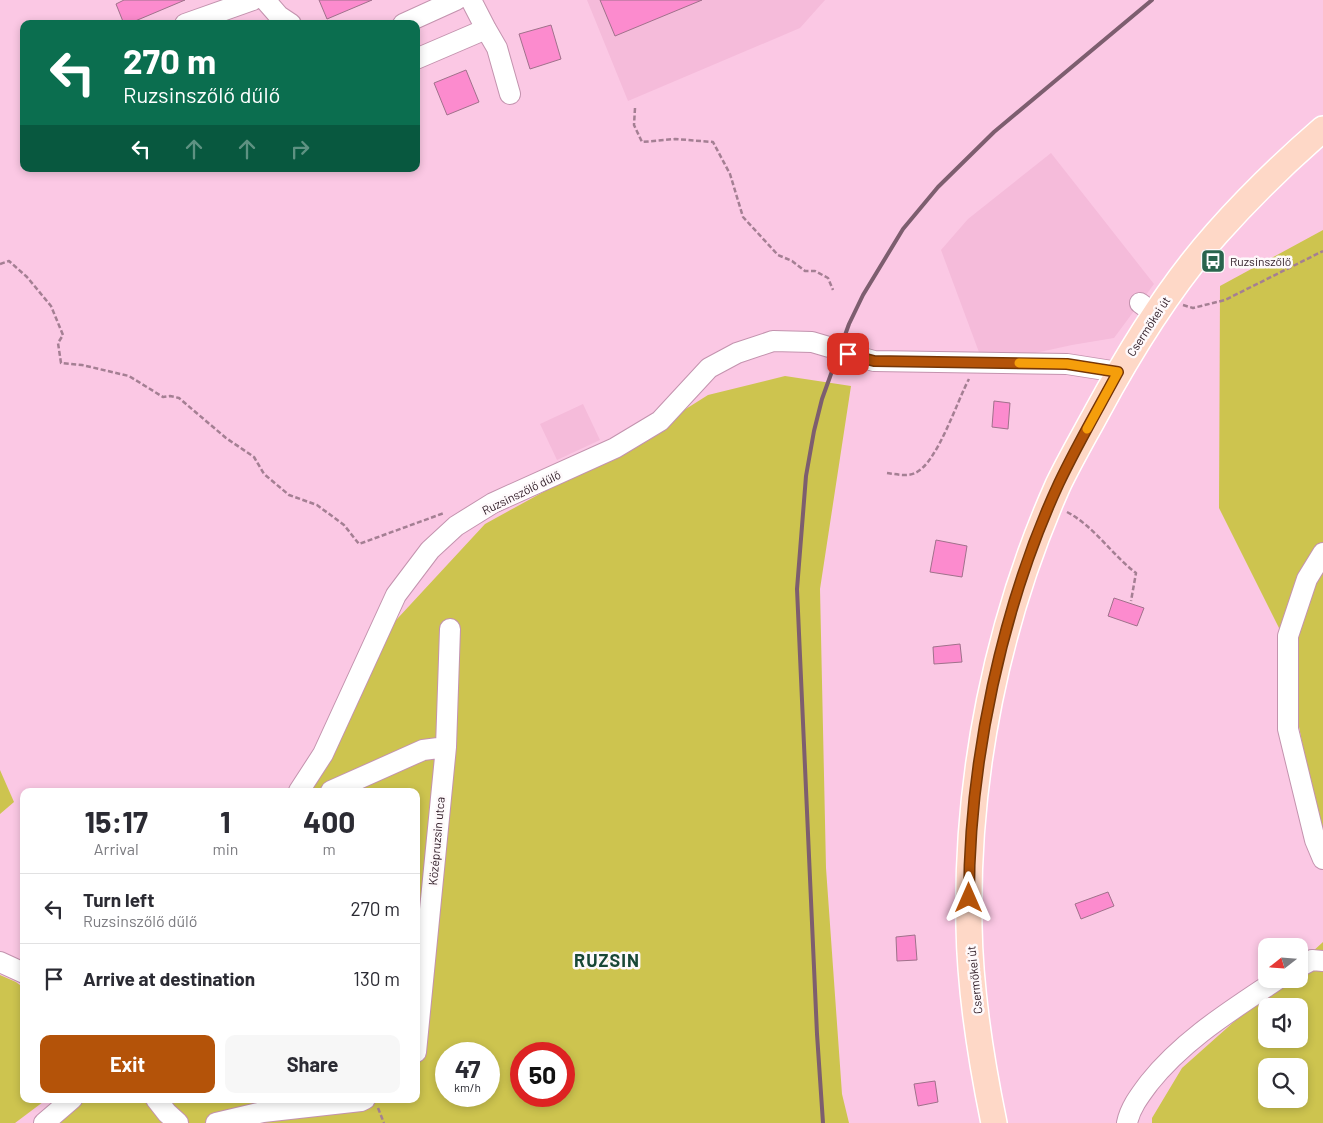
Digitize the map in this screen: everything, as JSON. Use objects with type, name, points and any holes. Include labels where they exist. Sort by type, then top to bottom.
[{"type":"main road","name":"Csermőkei út","points":[[994,1123],[984,1071],[974,991],[969,929],[969,867],[975,792],[986,719],[1007,631],[1034,545],[1070,461],[1153,305],[1258,189],[1323,129]]},
{"type":"street","points":[[196,20],[252,0]]},
{"type":"street","points":[[264,0],[284,20]]},
{"type":"street","points":[[412,20],[456,0]]},
{"type":"street","points":[[471,0],[497,48],[510,94]]},
{"type":"street","points":[[420,57],[486,29]]},
{"type":"street","name":"Ruzsinszőlő dűlő","points":[[301,788],[323,754],[396,595],[430,550],[456,526],[493,503],[615,448],[660,421],[709,368],[736,353],[773,341],[812,342],[829,347]]},
{"type":"street","points":[[848,354],[874,361],[1067,364],[1118,372]]},
{"type":"street","points":[[1323,554],[1307,579],[1288,636],[1288,729],[1315,840],[1323,859]]},
{"type":"street","name":"Középruzsin utca","points":[[420,1011],[446,746],[450,629]]},
{"type":"street","points":[[337,788],[423,750],[446,746]]},
{"type":"street","points":[[1308,962],[1312,960],[1323,961]]},
{"type":"street","points":[[0,962],[20,971]]},
{"type":"street","points":[[1127,1123],[1137,1099],[1157,1073],[1186,1043],[1265,988]]},
{"type":"street","points":[[44,1123],[67,1103]]},
{"type":"street","points":[[159,1103],[178,1123]]},
{"type":"street","points":[[216,1123],[263,1112],[343,1103]]},
{"type":"path","points":[[635,108],[634,125],[642,142],[675,139],[712,142],[730,174],[744,216],[778,255],[792,261],[805,270],[816,271],[828,278],[833,290]]},
{"type":"path","points":[[1153,305],[1193,308],[1225,300],[1323,251]]},
{"type":"path","points":[[0,264],[9,261],[27,277],[51,306],[63,335],[58,342],[61,363],[82,365],[129,376],[163,397],[179,398],[226,438],[254,457],[264,474],[289,495],[317,505],[344,525],[359,544],[448,512]]},
{"type":"path","points":[[887,473],[898,475],[914,473],[929,462],[977,362]]},
{"type":"path","points":[[1051,503],[1076,517],[1099,536],[1122,562],[1136,573],[1131,601]]},
{"type":"shaded area","points":[[587,0],[825,0],[800,28],[628,101]]},
{"type":"shaded area","points":[[1051,153],[1154,284],[1114,338],[1026,355],[980,355],[941,250],[968,219]]},
{"type":"shaded area","points":[[1323,230],[1323,849],[1280,630],[1219,508],[1220,286]]},
{"type":"shaded area","points":[[785,376],[851,386],[820,589],[826,868],[842,1094],[849,1123],[56,1123],[78,1103],[420,1103],[420,788],[303,788],[373,645],[485,524],[627,446],[708,395]]},
{"type":"shaded area","points":[[583,404],[600,440],[557,460],[540,424]]},
{"type":"shaded area","points":[[0,770],[14,802],[0,814]]},
{"type":"shaded area","points":[[1323,942],[1323,1123],[1152,1123],[1152,1118],[1182,1068],[1258,1000],[1258,1048],[1308,1048],[1308,998],[1261,998],[1272,988],[1308,988],[1308,956]]},
{"type":"shaded area","points":[[0,975],[20,985],[20,1103],[42,1103],[15,1123],[0,1123]]},
{"type":"building","points":[[124,0],[185,0],[138,20],[122,20],[116,4]]},
{"type":"building","points":[[319,0],[372,0],[327,19]]},
{"type":"building","points":[[600,0],[702,0],[615,36]]},
{"type":"building","points":[[551,25],[561,59],[530,69],[519,34]]},
{"type":"building","points":[[466,70],[479,102],[447,115],[434,83]]},
{"type":"building","points":[[994,401],[1010,403],[1008,429],[992,427]]},
{"type":"building","points":[[936,540],[967,546],[962,577],[930,572]]},
{"type":"building","points":[[1114,598],[1144,608],[1137,626],[1108,616]]},
{"type":"building","points":[[960,644],[962,662],[934,664],[933,647]]},
{"type":"building","points":[[1108,892],[1114,906],[1081,919],[1075,904]]},
{"type":"building","points":[[915,935],[917,960],[897,961],[896,937]]},
{"type":"building","points":[[935,1081],[938,1102],[918,1106],[914,1084]]},
{"type":"railway","points":[[823,1123],[817,1034],[797,589],[806,476],[822,399],[849,324],[863,295],[903,229],[938,187],[994,132],[1152,0]]},
{"type":"slow traffic","points":[[1019,363],[1067,364],[1118,372],[1087,429]]},
{"type":"place","name":"Ruzsinszőlő","points":[[1213,261]]},
{"type":"district","name":"RUZSIN","points":[[607,960]]},
{"type":"route","points":[[848,354],[874,361],[1067,364],[1118,372],[1070,461],[1051,503],[1034,545],[1007,631],[986,719],[975,792],[969,867],[969,898]]}]
